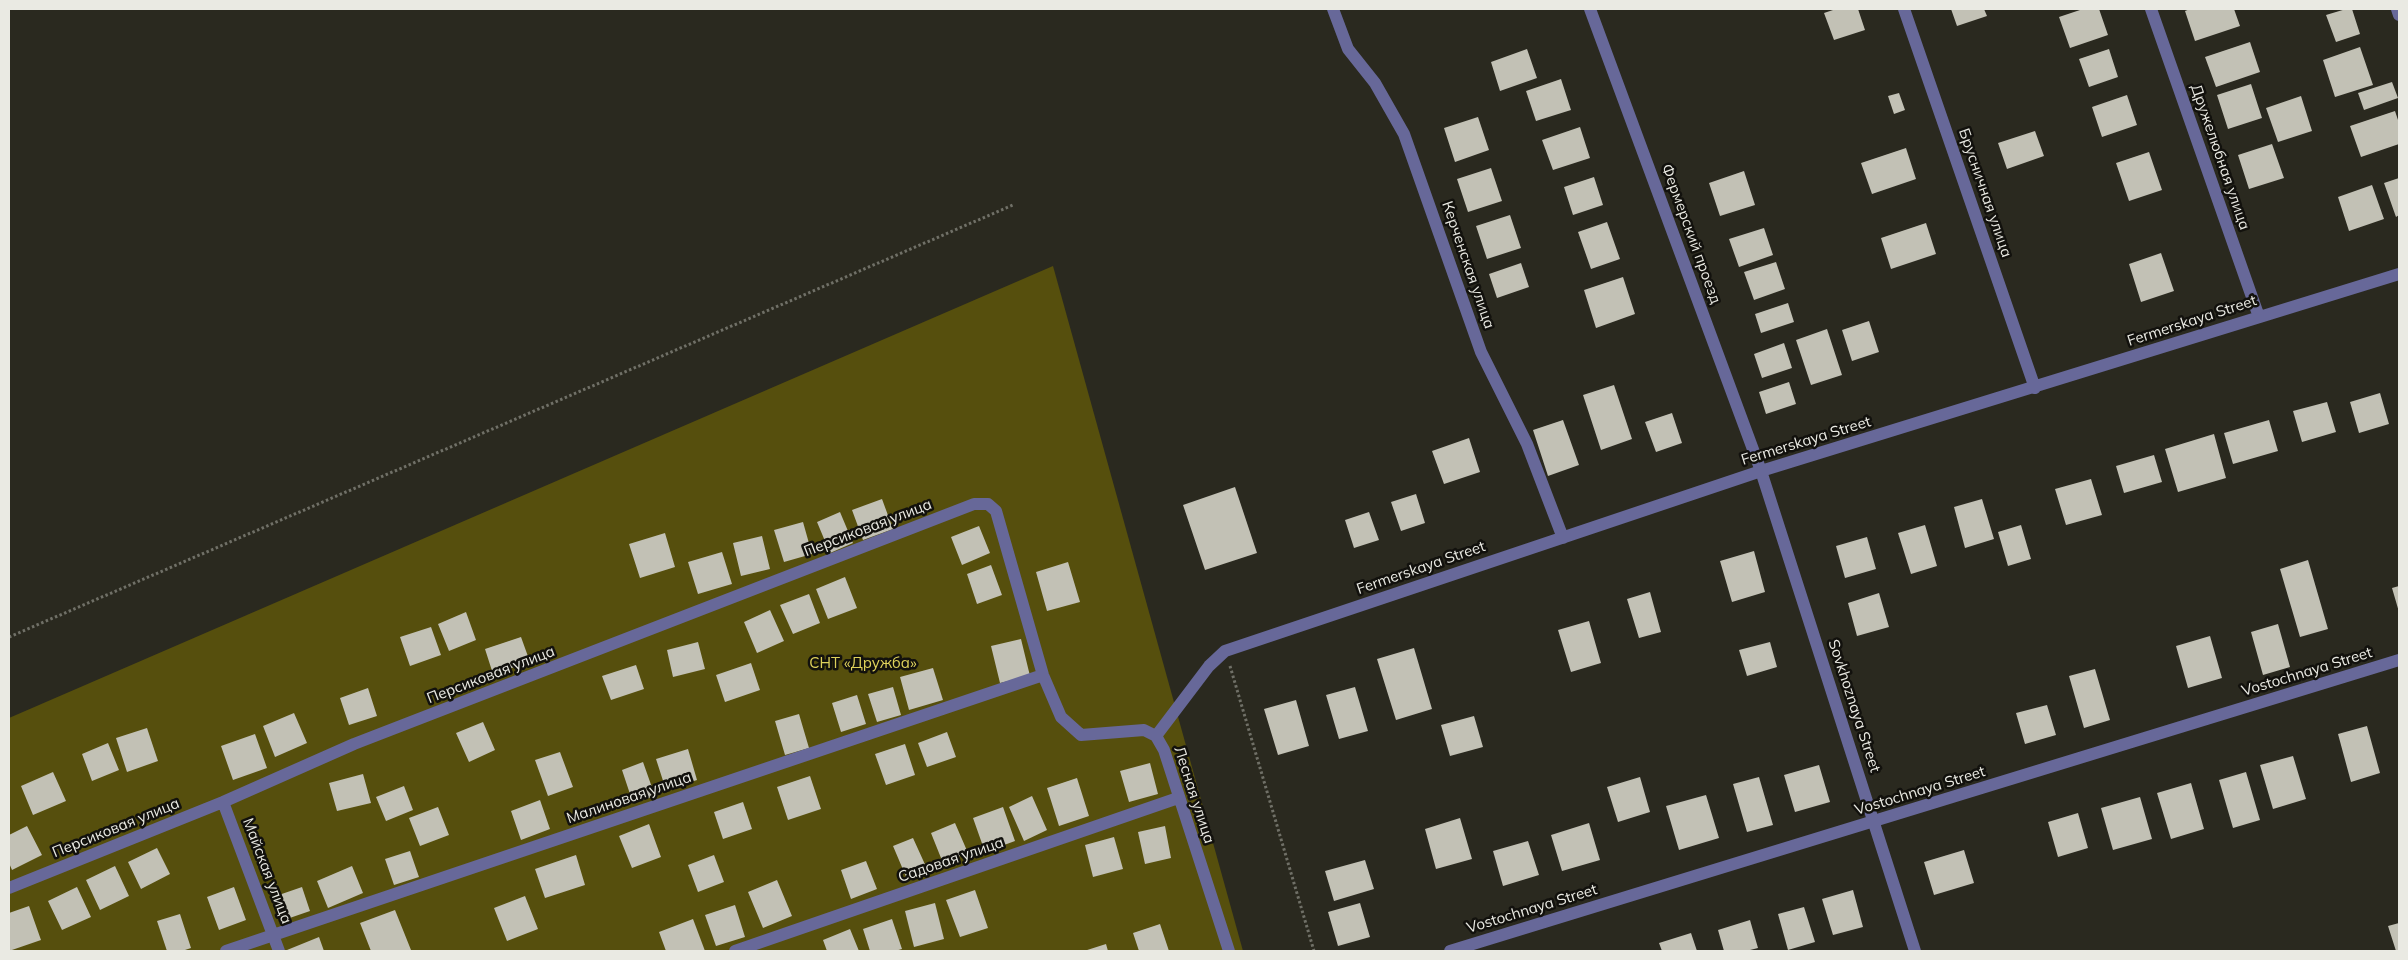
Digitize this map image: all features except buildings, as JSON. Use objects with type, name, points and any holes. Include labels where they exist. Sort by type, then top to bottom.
[{"type":"street","name":"Керченская улица","points":[[1333,9],[1348,49],[1375,84],[1404,134],[1481,352],[1527,444],[1563,538]]},
{"type":"street","name":"Фермерский проезд","points":[[1590,9],[1761,471]]},
{"type":"street","name":"Брусничная улица","points":[[1904,9],[2035,388]]},
{"type":"street","name":"Дружелюбная улица","points":[[2151,9],[2259,317]]},
{"type":"street","points":[[2397,9],[2399,15]]},
{"type":"street","name":"Fermerskaya Street","points":[[1226,651],[1761,471],[2035,388],[2399,274]]},
{"type":"street","name":"Sovkhoznaya Street","points":[[1761,471],[1915,951]]},
{"type":"street","name":"Персиковая улица","points":[[9,888],[223,802],[354,744],[974,504],[988,504]]},
{"type":"street","name":"Лесная улица","points":[[988,504],[996,511],[1043,675],[1061,717],[1081,735],[1144,730],[1156,736],[1164,750],[1229,951]]},
{"type":"street","points":[[1156,736],[1209,666],[1226,651]]},
{"type":"street","name":"Vostochnaya Street","points":[[1450,951],[2399,660]]},
{"type":"street","name":"Малиновая улица","points":[[226,951],[1043,675]]},
{"type":"street","name":"Садовая улица","points":[[735,951],[1178,798]]},
{"type":"street","name":"Майская улица","points":[[223,802],[279,951]]},
{"type":"path","points":[[9,637],[1013,205]]},
{"type":"path","points":[[1226,651],[1314,951]]},
{"type":"green space","name":"СНТ «Дружба»","points":[[1053,266],[1243,951],[9,951],[9,718]]}]
